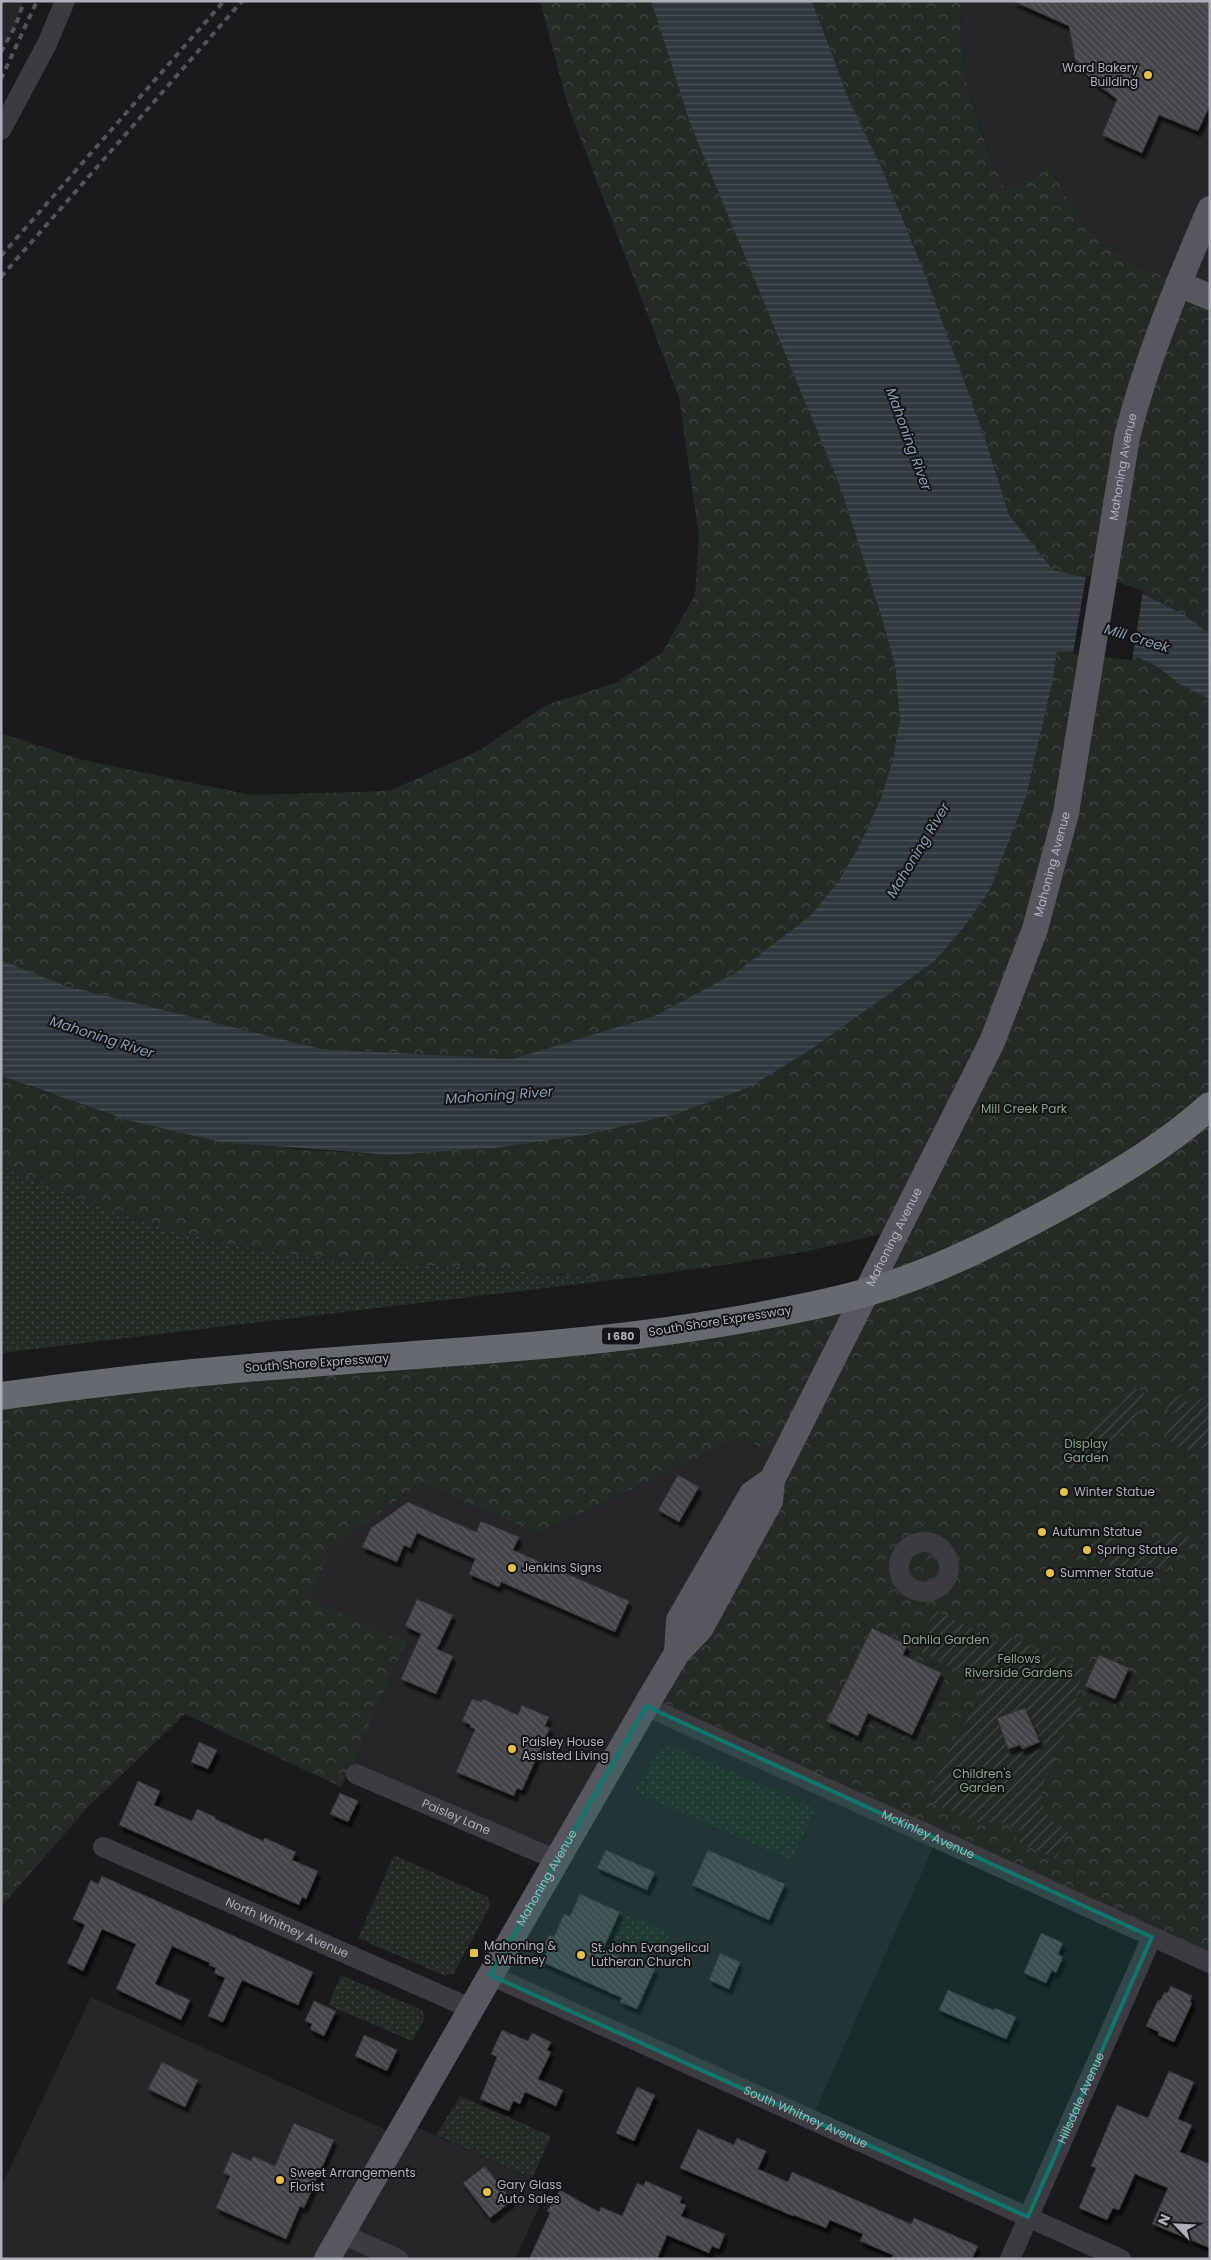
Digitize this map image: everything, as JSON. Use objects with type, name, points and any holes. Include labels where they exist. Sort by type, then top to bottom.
[{"type":"highway","name":"South Shore Expressway","points":[[1,1396],[72,1386],[297,1364],[447,1354],[589,1340],[705,1326],[809,1306],[873,1290],[951,1260],[1039,1218],[1113,1176],[1202,1113]]},
{"type":"main road","name":"Mahoning Avenue","points":[[327,2259],[470,2008],[677,1653],[700,1629],[770,1501],[772,1480],[992,1042],[1035,929],[1066,813],[1128,437],[1142,382],[1178,284],[1210,209]]},
{"type":"main road","points":[[1178,284],[1210,297]]},
{"type":"street","points":[[1,130],[47,44],[65,1]]},
{"type":"street","name":"McKinley Avenue","points":[[646,1706],[1210,1963]]},
{"type":"street","name":"Paisley Lane","points":[[356,1774],[557,1860]]},
{"type":"street","name":"North Whitney Avenue","points":[[103,1847],[470,2008]]},
{"type":"street","name":"Hillsdale Avenue","points":[[1010,2259],[1152,1937]]},
{"type":"street","name":"South Whitney Avenue","points":[[490,1975],[1121,2259]]},
{"type":"street","points":[[342,2234],[398,2259]]},
{"type":"highlighted area","points":[[646,1706],[1152,1937],[1028,2217],[490,1975]]},
{"type":"shaded area","points":[[1,1],[24,1],[16,25],[1,52]]},
{"type":"shaded area","points":[[961,1],[1210,1],[1210,297],[1130,262],[1083,225],[1050,169],[1005,191],[974,112],[966,81],[962,47]]},
{"type":"shaded area","points":[[740,1437],[784,1458],[937,1839],[811,2120],[490,1975],[557,1860],[348,1771],[310,1599],[332,1549],[420,1483],[538,1534]]},
{"type":"shaded area","points":[[91,1997],[398,2135],[406,2122],[548,2187],[515,2259],[1,2259],[1,2187]]},
{"type":"green space","points":[[540,1],[651,1],[691,126],[841,489],[895,666],[900,720],[893,758],[882,796],[860,844],[838,882],[810,916],[735,973],[654,1016],[512,1059],[322,1049],[63,985],[1,960],[1,733],[83,760],[250,795],[389,791],[480,750],[546,705],[615,683],[662,653],[695,595],[699,536],[679,397],[568,106]]},
{"type":"green space","points":[[812,1],[961,1],[963,57],[970,98],[981,132],[1005,190],[1050,169],[1083,225],[1130,262],[1210,297],[1210,1963],[646,1706],[784,1458],[740,1437],[538,1534],[420,1483],[332,1549],[310,1599],[406,1642],[341,1787],[185,1714],[87,1808],[1,1907],[1,1396],[447,1354],[867,1292],[898,1230],[808,1251],[621,1279],[292,1255],[260,1250],[144,1222],[82,1199],[1,1165],[1,1076],[47,1093],[293,1149],[392,1155],[495,1148],[586,1135],[646,1121],[810,1050],[935,961],[964,927],[990,890],[1026,797],[1053,679],[1063,615],[1053,570],[1009,515],[987,444],[926,277],[883,171],[849,100]]},
{"type":"green space","points":[[1,1165],[82,1199],[144,1222],[260,1250],[292,1255],[621,1279],[1,1353]]},
{"type":"green space","name":"Display Garden","points":[[1133,1387],[1145,1392],[1137,1414],[1105,1451],[1083,1468],[1067,1468],[1058,1463],[1072,1446],[1088,1434],[1097,1420],[1122,1403]]},
{"type":"green space","points":[[1210,1392],[1210,1443],[1204,1447],[1190,1450],[1176,1446],[1169,1436],[1168,1428],[1180,1415],[1170,1412],[1165,1407],[1181,1394],[1191,1407]]},
{"type":"green space","points":[[1111,1524],[1117,1529],[1114,1542],[1121,1549],[1128,1552],[1145,1548],[1176,1531],[1188,1534],[1191,1542],[1174,1554],[1172,1565],[1168,1571],[1143,1564],[1132,1572],[1099,1562],[1085,1553],[1087,1547],[1096,1542]]},
{"type":"green space","name":"Children's Garden","points":[[935,1610],[1002,1644],[1006,1635],[1085,1670],[1074,1695],[1082,1709],[1072,1717],[1041,1788],[1042,1804],[1049,1817],[1068,1832],[1056,1859],[1015,1841],[1020,1830],[998,1821],[980,1824],[930,1802],[939,1771],[946,1756],[986,1684],[915,1649]],"holes":[[[1024,1708],[1040,1742],[1022,1749],[1020,1744],[1008,1748],[997,1718]]]},
{"type":"green space","points":[[671,1745],[816,1809],[791,1860],[633,1791],[661,1750]]},
{"type":"green space","points":[[394,1855],[488,1897],[490,1906],[454,1973],[445,1976],[358,1938]]},
{"type":"green space","points":[[620,1912],[670,1933],[655,1969],[636,1960],[634,1963],[577,1938],[581,1928],[608,1939]]},
{"type":"green space","points":[[341,1975],[422,2010],[425,2018],[412,2041],[328,2005]]},
{"type":"green space","points":[[460,2096],[551,2136],[532,2179],[436,2135]]},
{"type":"water","points":[[651,1],[812,1],[849,100],[883,171],[926,277],[987,444],[1009,515],[1053,570],[1133,589],[1186,616],[1210,635],[1210,699],[1179,684],[1157,666],[1139,658],[1079,651],[1057,652],[1053,679],[1026,797],[990,890],[964,927],[935,961],[810,1050],[750,1087],[676,1114],[586,1135],[495,1148],[392,1155],[221,1142],[131,1121],[1,1076],[1,960],[63,985],[322,1049],[512,1059],[654,1016],[735,973],[810,916],[838,882],[860,844],[882,796],[893,758],[900,720],[895,666],[841,489],[691,126]]},
{"type":"pier","points":[[1086,576],[1109,579],[1143,591],[1132,660],[1073,654]]},
{"type":"building","name":"Ward Bakery Building","points":[[1013,1],[1210,1],[1210,105],[1198,131],[1159,115],[1142,153],[1102,135],[1117,99],[1092,81],[1075,59],[1069,26]]},
{"type":"building","points":[[678,1475],[699,1487],[679,1522],[658,1510]]},
{"type":"building","name":"Jenkins Signs","points":[[408,1502],[476,1532],[481,1521],[519,1537],[513,1550],[629,1601],[615,1632],[501,1582],[499,1587],[469,1574],[475,1559],[417,1533],[410,1548],[404,1545],[397,1562],[362,1547],[371,1528]]},
{"type":"building","points":[[417,1599],[453,1615],[437,1649],[453,1656],[436,1694],[401,1679],[421,1634],[405,1626]]},
{"type":"building","points":[[872,1628],[907,1645],[903,1655],[941,1673],[912,1735],[868,1713],[858,1736],[827,1721]]},
{"type":"building","points":[[1099,1655],[1129,1668],[1115,1699],[1085,1686]]},
{"type":"building","name":"Paisley House Assisted Living","points":[[472,1699],[481,1702],[483,1699],[518,1715],[522,1705],[549,1717],[545,1726],[550,1728],[522,1790],[517,1788],[514,1796],[456,1772],[475,1729],[462,1721]]},
{"type":"building","points":[[1025,1708],[1040,1742],[1022,1749],[1020,1745],[1008,1749],[997,1718]]},
{"type":"building","points":[[199,1742],[217,1750],[208,1769],[191,1762]]},
{"type":"building","points":[[138,1781],[160,1791],[154,1805],[192,1821],[197,1809],[263,1841],[265,1838],[296,1852],[292,1860],[318,1871],[306,1899],[302,1897],[299,1905],[119,1825]]},
{"type":"building","points":[[340,1793],[358,1801],[348,1822],[330,1814]]},
{"type":"building","points":[[606,1850],[655,1872],[647,1890],[597,1868]]},
{"type":"building","points":[[708,1850],[785,1884],[769,1920],[692,1885]]},
{"type":"building","points":[[102,1876],[313,1972],[298,2005],[242,1980],[223,2022],[208,2016],[225,1978],[214,1973],[216,1968],[209,1965],[210,1963],[172,1946],[155,1984],[190,2000],[181,2020],[116,1989],[136,1944],[102,1929],[83,1971],[67,1963],[85,1925],[73,1919],[91,1880],[98,1884]]},
{"type":"building","name":"St. John Evangelical Lutheran Church","points":[[580,1894],[620,1912],[603,1949],[634,1963],[636,1960],[655,1969],[637,2009],[620,2002],[622,1998],[542,1962],[547,1951],[542,1949],[549,1935],[554,1937],[564,1914],[570,1916]]},
{"type":"building","points":[[1041,1933],[1063,1943],[1058,1954],[1063,1957],[1056,1973],[1052,1970],[1046,1983],[1024,1973]]},
{"type":"building","points":[[720,1953],[740,1962],[729,1989],[709,1980]]},
{"type":"building","points":[[1171,1986],[1192,1996],[1190,2002],[1192,2003],[1174,2042],[1158,2035],[1159,2032],[1146,2026],[1158,2000],[1160,2001],[1164,1993],[1168,1992]]},
{"type":"building","points":[[948,1990],[993,2010],[995,2008],[1016,2017],[1006,2039],[939,2010]]},
{"type":"building","points":[[314,2001],[336,2011],[324,2036],[310,2029],[312,2024],[305,2021]]},
{"type":"building","points":[[502,2030],[528,2041],[532,2033],[551,2042],[547,2050],[551,2052],[538,2079],[563,2090],[556,2106],[525,2092],[520,2104],[513,2101],[509,2111],[480,2099],[497,2057],[491,2054]]},
{"type":"building","points":[[364,2035],[397,2050],[387,2071],[355,2056]]},
{"type":"building","points":[[162,2062],[198,2080],[185,2107],[148,2089]]},
{"type":"building","points":[[1169,2071],[1194,2082],[1178,2119],[1192,2125],[1180,2152],[1210,2164],[1210,2248],[1152,2224],[1168,2188],[1135,2174],[1119,2210],[1113,2208],[1107,2220],[1079,2208],[1096,2168],[1091,2166],[1117,2105],[1148,2118]]},
{"type":"building","points":[[637,2087],[655,2095],[634,2141],[616,2133]]},
{"type":"building","points":[[294,2123],[334,2140],[304,2208],[300,2206],[286,2239],[216,2208],[230,2176],[223,2173],[232,2152],[251,2161],[253,2156],[275,2166]]},
{"type":"building","points":[[698,2129],[734,2145],[737,2138],[766,2151],[758,2169],[788,2182],[792,2172],[911,2224],[914,2218],[978,2246],[972,2259],[891,2259],[893,2255],[860,2241],[863,2234],[830,2220],[826,2228],[680,2168]]},
{"type":"building","name":"Gary Glass Auto Sales","points":[[485,2166],[512,2201],[490,2218],[463,2183]]},
{"type":"building","points":[[646,2181],[682,2197],[680,2203],[686,2205],[681,2216],[725,2234],[719,2249],[712,2246],[709,2253],[667,2235],[657,2259],[529,2259],[550,2213],[547,2211],[560,2190],[599,2212],[601,2207],[622,2216],[637,2183],[643,2186]]},
{"type":"railway","points":[[1,52],[16,25],[24,1]]},
{"type":"railway","points":[[1,79],[37,1]]},
{"type":"railway","points":[[1,256],[224,1]]},
{"type":"railway","points":[[1,277],[242,1]]},
{"type":"place","name":"Ward Bakery Building","points":[[1148,75]]},
{"type":"place","name":"Winter Statue","points":[[1064,1492]]},
{"type":"place","name":"Autumn Statue","points":[[1042,1532]]},
{"type":"place","name":"Spring Statue","points":[[1087,1550]]},
{"type":"place","name":"Jenkins Signs","points":[[512,1568]]},
{"type":"place","name":"Summer Statue","points":[[1050,1573]]},
{"type":"place","name":"Paisley House Assisted Living","points":[[512,1749]]},
{"type":"place","name":"Mahoning & S. Whitney","points":[[474,1953]]},
{"type":"place","name":"St. John Evangelical Lutheran Church","points":[[581,1955]]},
{"type":"place","name":"Sweet Arrangements Florist","points":[[280,2180]]},
{"type":"place","name":"Gary Glass Auto Sales","points":[[487,2192]]},
{"type":"water label","name":"Mahoning River","points":[[909,439]]},
{"type":"water label","name":"Mill Creek","points":[[1137,638]]},
{"type":"water label","name":"Mahoning River","points":[[918,850]]},
{"type":"water label","name":"Mahoning River","points":[[102,1037]]},
{"type":"water label","name":"Mahoning River","points":[[499,1095]]},
{"type":"park label","name":"Mill Creek Park","points":[[1024,1109]]},
{"type":"park label","name":"Dahlia Garden","points":[[946,1640]]},
{"type":"park label","name":"Fellows Riverside Gardens","points":[[1019,1666]]}]
